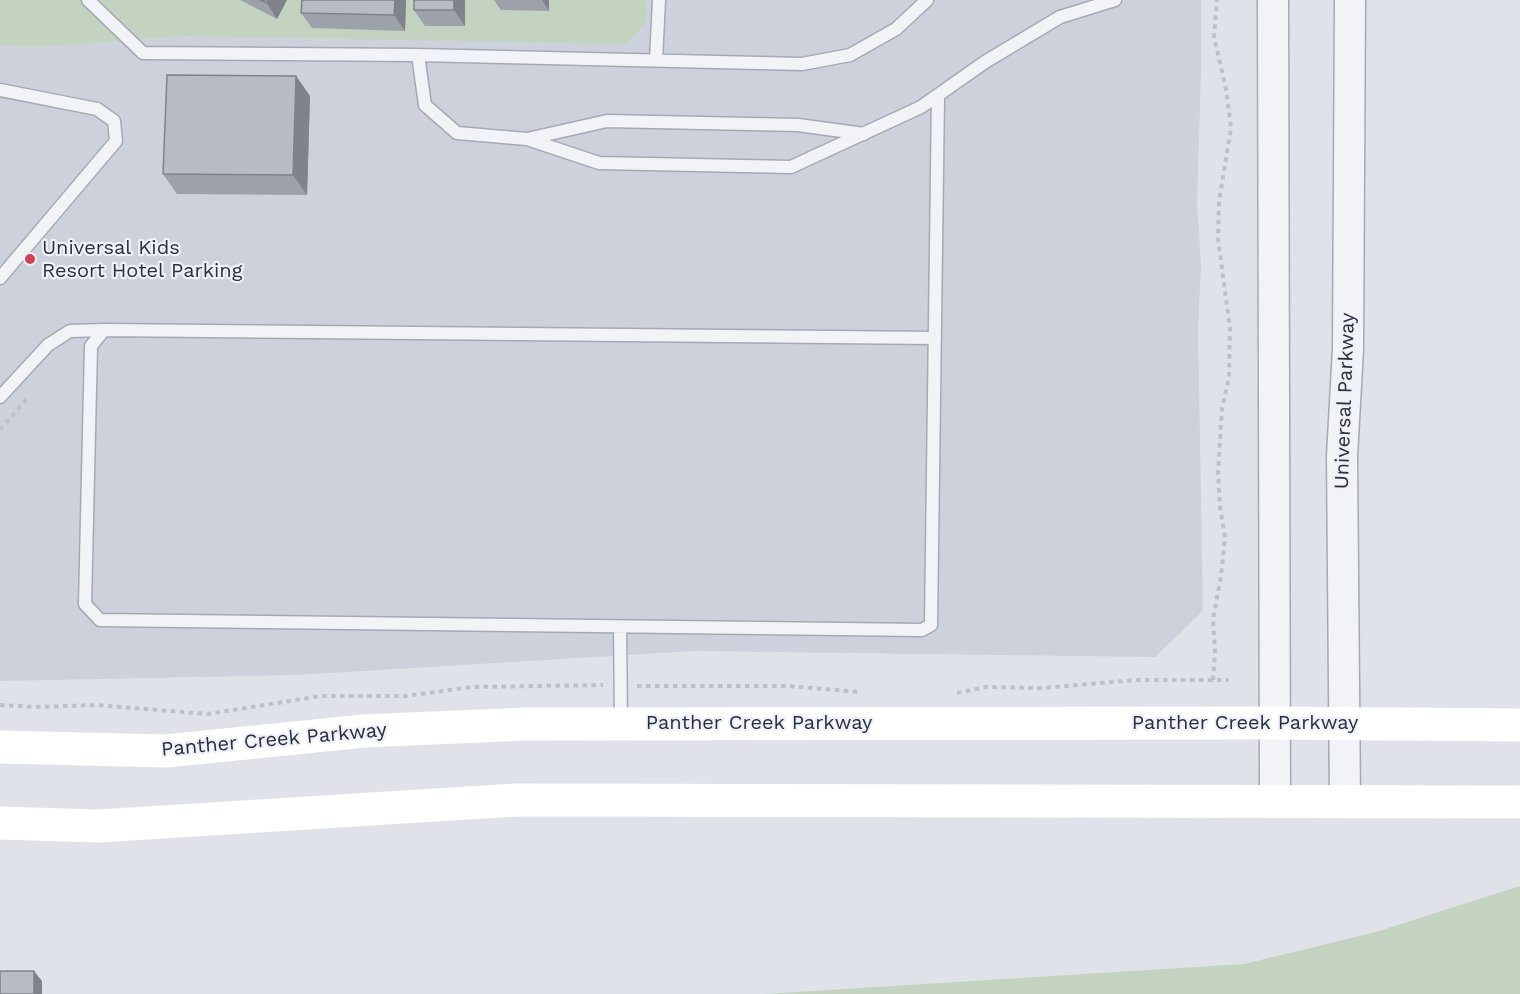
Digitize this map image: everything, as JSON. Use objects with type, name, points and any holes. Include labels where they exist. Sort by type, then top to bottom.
[{"type":"main road","name":"Panther Creek Parkway","points":[[0,747],[166,751],[364,731],[527,724],[1344,723],[1520,725]]},
{"type":"main road","points":[[0,823],[98,826],[516,800],[1520,802]]},
{"type":"street","points":[[1273,0],[1275,801]]},
{"type":"street","name":"Universal Parkway","points":[[1345,801],[1342,456],[1348,349],[1350,0]]},
{"type":"lane","points":[[88,0],[143,53],[418,55],[802,64],[850,55],[896,29],[927,0]]},
{"type":"lane","points":[[656,60],[659,0]]},
{"type":"lane","points":[[418,55],[425,105],[457,133],[527,139],[599,163],[791,166],[921,107],[985,62],[1060,17],[1115,0]]},
{"type":"lane","points":[[0,90],[97,109],[114,121],[116,141],[0,278]]},
{"type":"lane","points":[[104,330],[91,346],[85,604],[100,620],[922,630],[931,625],[938,95]]},
{"type":"lane","points":[[527,139],[607,120],[798,125],[865,134]]},
{"type":"lane","points":[[0,397],[48,345],[70,331],[935,338]]},
{"type":"lane","points":[[620,627],[621,724]]},
{"type":"path","points":[[1213,680],[1215,651],[1213,620],[1226,537],[1220,507],[1218,472],[1222,409],[1228,377],[1230,328],[1218,239],[1219,202],[1231,128],[1226,89],[1214,38],[1217,0]]},
{"type":"path","points":[[955,693],[986,687],[1043,688],[1135,680],[1228,680]]},
{"type":"path","points":[[0,705],[36,707],[96,705],[208,714],[321,696],[406,696],[472,687],[586,684]]},
{"type":"path","points":[[642,686],[788,686],[865,693]]},
{"type":"shaded area","points":[[0,0],[1201,0],[1197,203],[1201,265],[1198,330],[1203,611],[1155,657],[694,651],[297,675],[0,681]]},
{"type":"green space","points":[[0,0],[646,0],[645,23],[627,44],[184,36],[39,47],[0,45]]},
{"type":"green space","points":[[1520,886],[1520,994],[765,994],[1244,964],[1376,932]]},
{"type":"building","points":[[302,0],[395,0],[394,15],[301,13]]},
{"type":"building","points":[[414,0],[454,0],[454,10],[414,10]]},
{"type":"building","points":[[167,75],[296,76],[293,175],[163,174]]},
{"type":"building","points":[[0,971],[34,971],[34,994],[0,994]]},
{"type":"place","name":"Universal Kids Resort Hotel Parking","points":[[30,259]]}]
